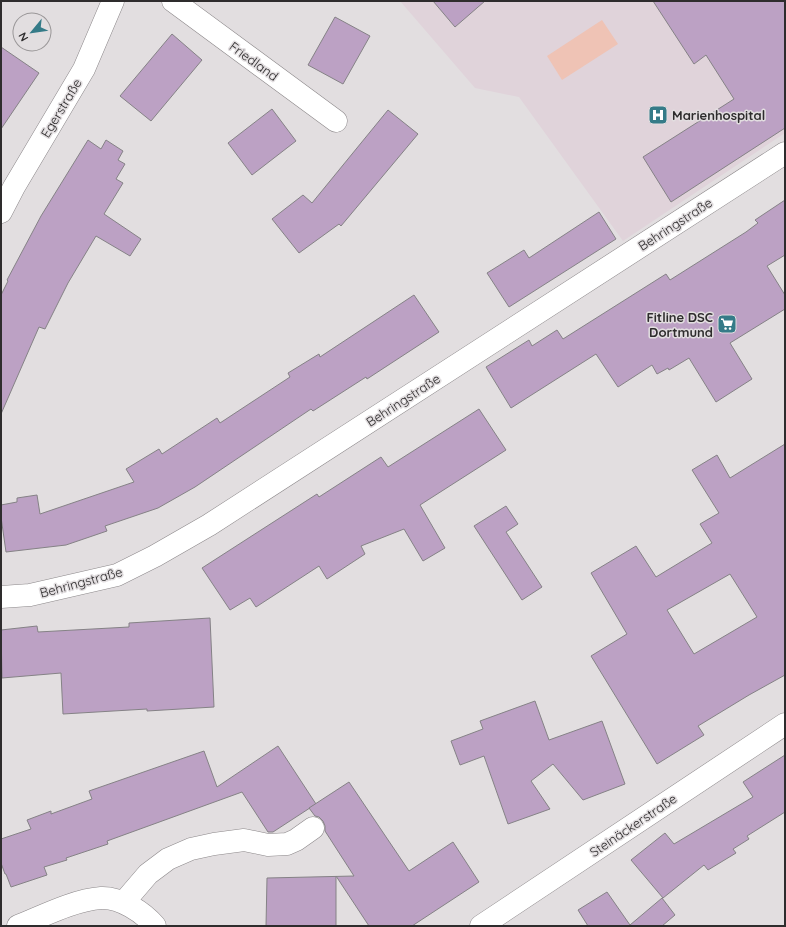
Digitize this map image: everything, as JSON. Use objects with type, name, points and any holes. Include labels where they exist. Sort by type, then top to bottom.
[{"type":"street","name":"Egerstraße","points":[[1,212],[84,69],[113,1]]},
{"type":"street","name":"Friedland","points":[[172,1],[336,121]]},
{"type":"street","name":"Behringstraße","points":[[1,597],[30,595],[118,575],[162,552],[209,525],[785,153]]},
{"type":"street","name":"Steinäckerstraße","points":[[481,926],[785,724]]},
{"type":"street","points":[[124,902],[148,874],[168,859],[191,849],[244,840],[268,845],[287,844],[296,840],[313,828]]},
{"type":"street","points":[[18,926],[71,905],[102,898],[124,902],[136,910],[154,926]]},
{"type":"shaded area","name":"Marienhospital","points":[[400,1],[785,1],[785,133],[623,241],[519,97],[475,88]]},
{"type":"shaded area","points":[[602,20],[618,44],[562,80],[547,56]]},
{"type":"building","points":[[433,1],[485,1],[455,27]]},
{"type":"building","points":[[653,1],[785,1],[785,128],[671,202],[643,157],[734,99],[706,55],[694,64]]},
{"type":"building","points":[[335,17],[370,36],[343,84],[308,65]]},
{"type":"building","points":[[172,34],[202,60],[151,121],[120,96]]},
{"type":"building","points":[[1,47],[39,73],[1,129]]},
{"type":"building","points":[[272,109],[296,141],[252,175],[228,143]]},
{"type":"building","points":[[388,110],[418,134],[341,226],[339,224],[299,253],[272,219],[303,195],[312,203]]},
{"type":"building","points":[[88,140],[101,149],[106,140],[123,151],[118,160],[125,164],[116,179],[123,183],[104,214],[141,239],[130,256],[96,236],[68,283],[45,329],[39,327],[1,414],[1,295],[8,281],[7,280],[41,216]]},
{"type":"building","points":[[785,200],[785,255],[767,266],[785,295],[785,309],[730,343],[752,379],[716,402],[689,358],[669,370],[668,368],[657,374],[652,365],[618,387],[596,354],[511,408],[486,367],[529,340],[532,346],[557,330],[563,339],[666,274],[670,280],[746,232],[758,223],[755,220]]},
{"type":"building","points":[[599,212],[616,239],[509,307],[487,273],[524,250],[529,258]]},
{"type":"building","points":[[414,295],[439,332],[367,379],[366,377],[313,411],[311,409],[195,487],[158,508],[105,526],[107,531],[66,545],[6,552],[1,517],[1,505],[17,502],[17,498],[37,495],[40,514],[134,482],[126,469],[159,449],[162,454],[217,418],[220,423],[290,377],[288,373],[319,354],[320,357]]},
{"type":"building","points":[[479,409],[506,450],[420,505],[445,548],[423,561],[404,529],[361,546],[365,554],[327,579],[319,566],[256,607],[250,598],[230,610],[202,568],[317,494],[319,497],[381,457],[388,467]]},
{"type":"building","points":[[785,444],[785,675],[698,726],[704,735],[657,764],[591,656],[627,634],[591,573],[636,546],[656,577],[712,543],[700,524],[719,513],[692,470],[717,455],[730,478]],"holes":[[[730,574],[757,617],[694,654],[667,610]]]},
{"type":"building","points":[[506,506],[518,524],[506,532],[542,587],[522,600],[474,526]]},
{"type":"building","points":[[210,618],[214,707],[63,714],[61,673],[2,678],[1,630],[37,626],[38,632],[129,627],[129,623]]},
{"type":"building","points":[[535,701],[549,740],[602,721],[625,784],[583,800],[553,764],[531,781],[550,809],[508,824],[484,756],[460,765],[451,741],[483,729],[480,721]]},
{"type":"building","points":[[278,746],[316,804],[273,832],[268,832],[242,792],[107,841],[108,844],[44,867],[47,875],[11,887],[1,863],[1,839],[31,829],[27,820],[51,811],[51,814],[92,799],[89,791],[204,751],[217,787]]},
{"type":"building","points":[[785,755],[785,812],[747,836],[749,839],[733,849],[736,853],[708,870],[704,865],[663,898],[631,860],[665,833],[674,844],[753,797],[743,782]]},
{"type":"building","points":[[349,782],[409,871],[453,842],[479,882],[412,926],[369,926],[336,876],[354,876],[325,831],[323,821],[319,817],[315,816],[309,808]]},
{"type":"building","points":[[336,876],[336,926],[266,926],[267,878]]},
{"type":"building","points":[[607,892],[630,925],[662,898],[675,915],[662,926],[588,926],[578,910]]},
{"type":"place","name":"Marienhospital","points":[[658,115]]},
{"type":"place","name":"Fitline DSC Dortmund","points":[[727,324]]}]
